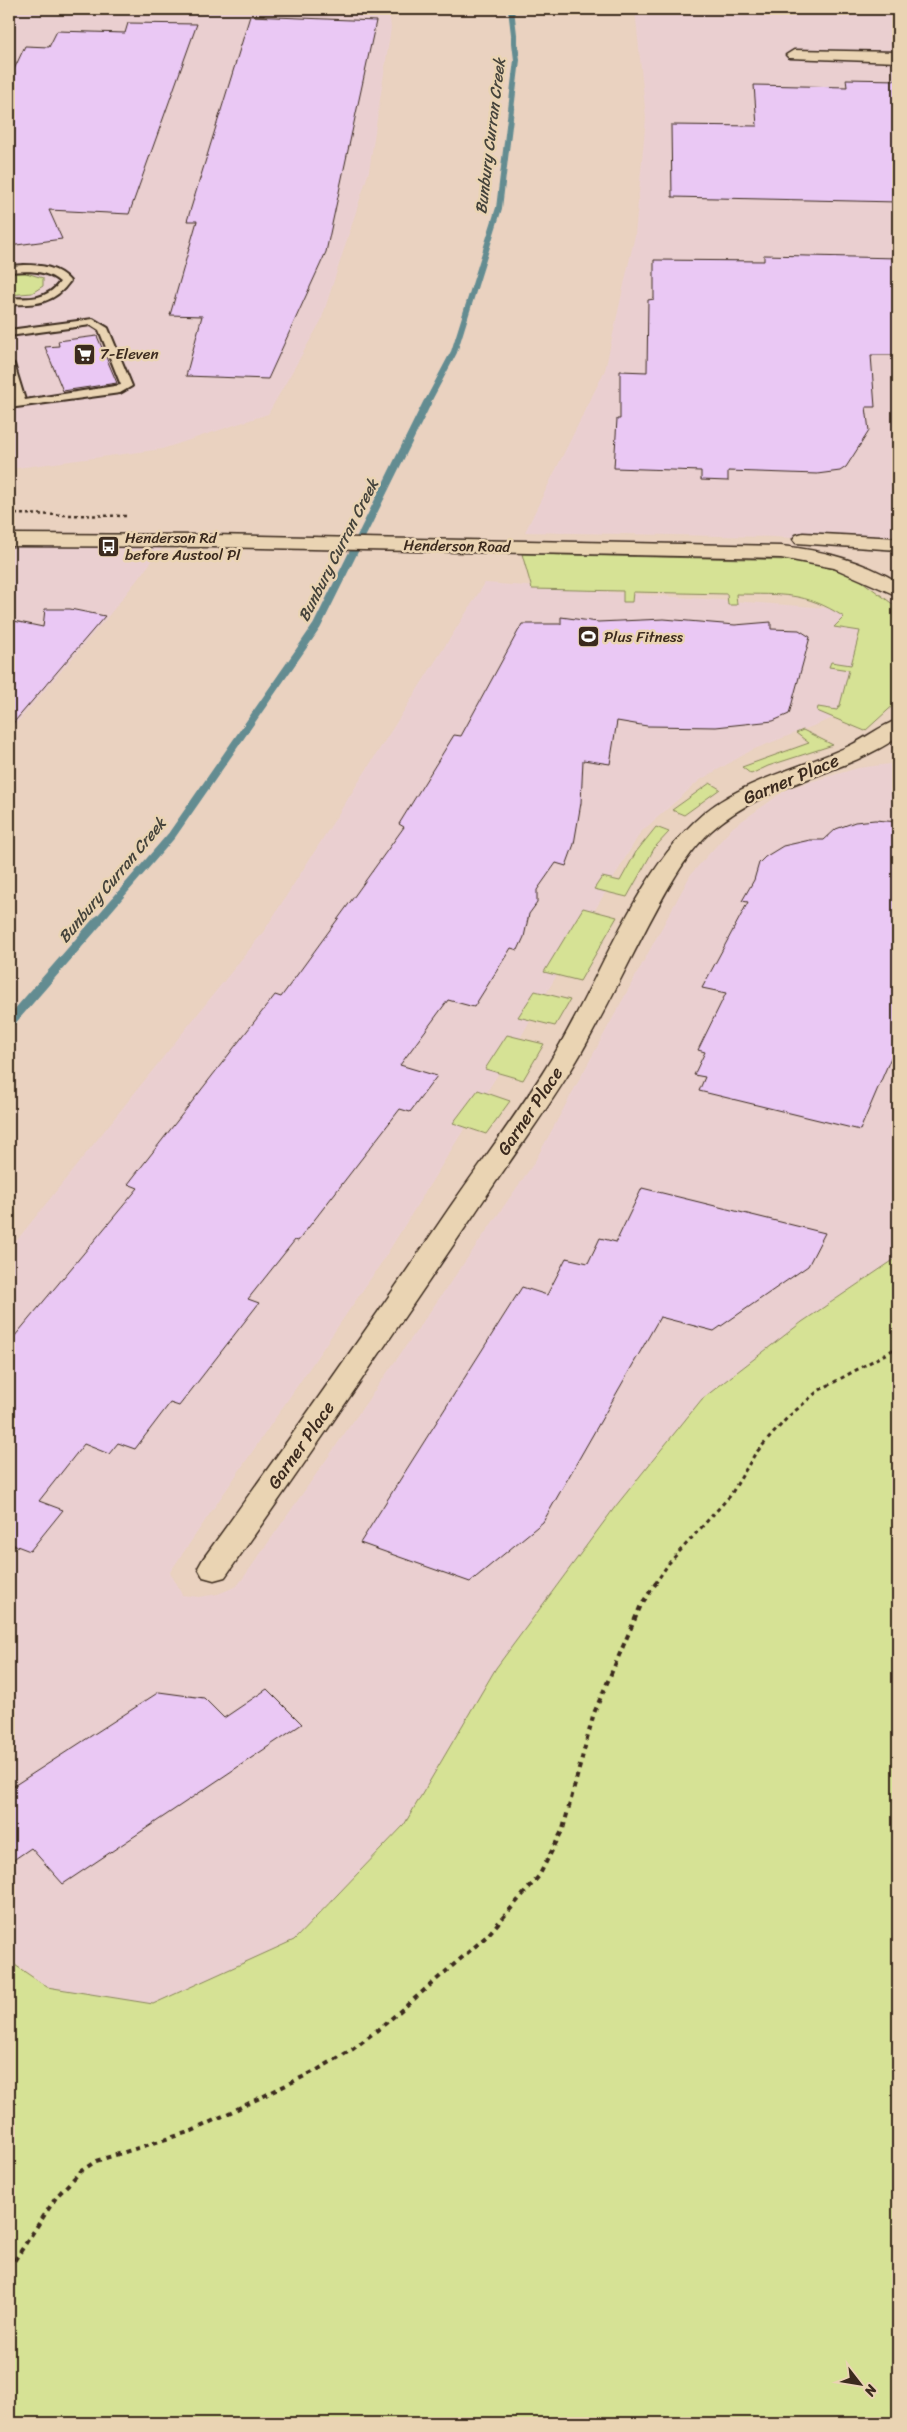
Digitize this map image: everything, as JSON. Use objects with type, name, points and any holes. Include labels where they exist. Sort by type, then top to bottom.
[{"type":"main road","points":[[794,55],[898,57]]},
{"type":"main road","name":"Henderson Road","points":[[9,525],[216,534],[521,539],[775,537],[898,544]]},
{"type":"main road","points":[[775,537],[856,534],[898,528]]},
{"type":"main road","name":"Henderson Road","points":[[9,540],[216,534]]},
{"type":"main road","name":"Henderson Road","points":[[521,539],[798,553],[839,562],[862,570],[898,588]]},
{"type":"main road","points":[[898,557],[892,573],[898,588]]},
{"type":"main road","name":"Garner Place","points":[[214,1568],[343,1386],[567,1055],[650,899],[675,859],[703,826],[744,797],[785,778],[835,761],[873,744],[898,727]]},
{"type":"lane","points":[[9,269],[44,269],[58,273],[65,281],[59,292],[49,298],[30,302],[9,301]]},
{"type":"lane","points":[[9,327],[82,318],[93,322],[103,328],[127,386],[125,388],[9,405]]},
{"type":"lane","points":[[9,333],[93,322]]},
{"type":"lane","points":[[9,340],[103,328]]},
{"type":"lane","points":[[9,364],[21,403]]},
{"type":"path","points":[[9,2269],[56,2195],[71,2177],[84,2167],[96,2161],[192,2131],[317,2070],[353,2049],[385,2024],[487,1936],[539,1876],[563,1829],[594,1713],[641,1605],[669,1563],[730,1496],[755,1454],[787,1418],[818,1391],[898,1347]]},
{"type":"shaded area","points":[[9,9],[389,9],[391,28],[369,171],[321,321],[268,414],[162,449],[9,469]]},
{"type":"shaded area","points":[[635,9],[898,9],[898,544],[775,537],[525,532],[605,370],[635,235],[646,118]]},
{"type":"shaded area","points":[[9,540],[168,541],[110,614],[9,732]]},
{"type":"shaded area","points":[[485,583],[897,613],[851,711],[752,750],[700,780],[640,833],[516,1045],[382,1262],[170,1572],[182,1595],[199,1597],[218,1594],[237,1586],[249,1570],[534,1163],[691,874],[733,827],[789,788],[858,768],[898,763],[898,1257],[802,1322],[702,1399],[615,1507],[488,1681],[404,1825],[294,1940],[153,2004],[47,1987],[9,1959],[9,1250],[264,931]]},
{"type":"green space","points":[[23,272],[43,278],[43,286],[32,293],[9,295],[9,273]]},
{"type":"green space","points":[[522,554],[790,560],[814,563],[855,576],[898,608],[898,701],[865,731],[817,711],[818,707],[837,710],[840,705],[849,670],[829,667],[831,662],[851,665],[860,631],[834,627],[844,617],[817,603],[792,596],[736,594],[737,605],[728,605],[727,594],[633,592],[632,602],[623,602],[623,591],[532,589]]},
{"type":"green space","points":[[803,730],[833,745],[768,766],[751,774],[742,767],[809,743],[796,733]]},
{"type":"green space","points":[[710,783],[720,789],[684,815],[672,810]]},
{"type":"green space","points":[[656,827],[669,832],[655,847],[627,897],[594,889],[602,877],[620,881],[636,852]]},
{"type":"green space","points":[[583,908],[617,917],[580,981],[544,972]]},
{"type":"green space","points":[[535,991],[570,1000],[555,1026],[518,1017]]},
{"type":"green space","points":[[507,1035],[544,1044],[523,1080],[485,1069]]},
{"type":"green space","points":[[478,1090],[510,1101],[486,1134],[453,1123]]},
{"type":"green space","points":[[898,1257],[898,2423],[9,2423],[9,1961],[47,1987],[153,2004],[294,1940],[404,1825],[496,1668],[615,1507],[702,1399],[802,1322]]},
{"type":"building","points":[[250,16],[376,21],[326,252],[268,379],[186,376],[202,316],[170,315],[197,221],[187,221]]},
{"type":"building","points":[[128,23],[197,24],[129,214],[49,210],[62,239],[9,246],[9,80],[25,46],[49,47],[57,31],[125,33]]},
{"type":"building","points":[[846,79],[898,80],[898,202],[672,197],[671,125],[757,126],[754,85],[847,87]]},
{"type":"building","points":[[764,255],[898,258],[898,355],[871,355],[875,407],[866,407],[869,431],[846,467],[840,471],[817,474],[728,471],[728,481],[701,480],[701,471],[614,468],[617,419],[620,419],[620,371],[647,372],[648,300],[654,299],[654,260],[764,261]]},
{"type":"building","points":[[97,336],[117,383],[63,391],[45,347],[59,346],[58,341]]},
{"type":"building","points":[[45,609],[70,609],[105,616],[9,728],[9,620],[43,627]]},
{"type":"building","points":[[561,617],[598,622],[664,619],[735,625],[771,622],[771,629],[799,630],[810,637],[789,714],[773,721],[716,727],[647,726],[617,721],[610,764],[583,760],[581,803],[574,844],[566,866],[556,863],[537,890],[537,903],[529,914],[524,937],[518,950],[511,948],[474,1007],[448,1000],[400,1065],[437,1076],[410,1112],[400,1109],[298,1241],[295,1240],[248,1299],[259,1303],[179,1406],[170,1403],[135,1449],[118,1443],[109,1454],[84,1444],[39,1501],[63,1510],[30,1551],[9,1543],[9,1343],[138,1188],[128,1184],[275,995],[281,997],[404,827],[399,824],[454,735],[461,736],[522,624],[561,624]]},
{"type":"building","points":[[875,820],[898,822],[898,1041],[860,1130],[699,1091],[705,1077],[694,1075],[705,1052],[698,1050],[726,993],[702,988],[748,902],[742,901],[754,880],[759,863],[783,846],[810,840],[824,840],[836,829],[855,822]]},
{"type":"building","points":[[642,1188],[825,1233],[808,1266],[714,1331],[660,1317],[543,1522],[470,1582],[360,1543],[522,1287],[547,1295],[566,1258],[588,1263],[600,1238],[616,1242]]},
{"type":"building","points":[[267,1689],[302,1724],[63,1884],[31,1848],[9,1863],[9,1789],[159,1692],[204,1698],[224,1718]]},
{"type":"waterway","name":"Bunbury Curran Creek","points":[[426,405],[454,352],[499,208],[517,60],[511,9]]},
{"type":"waterway","name":"Bunbury Curran Creek","points":[[97,922],[172,835],[317,626],[426,405]]},
{"type":"waterway","name":"Bunbury Curran Creek","points":[[9,1023],[98,921]]},
{"type":"place","name":"7-Eleven","points":[[84,354]]},
{"type":"place","name":"Henderson Rd before Austool Pl","points":[[109,547]]},
{"type":"place","name":"Plus Fitness","points":[[588,637]]}]
